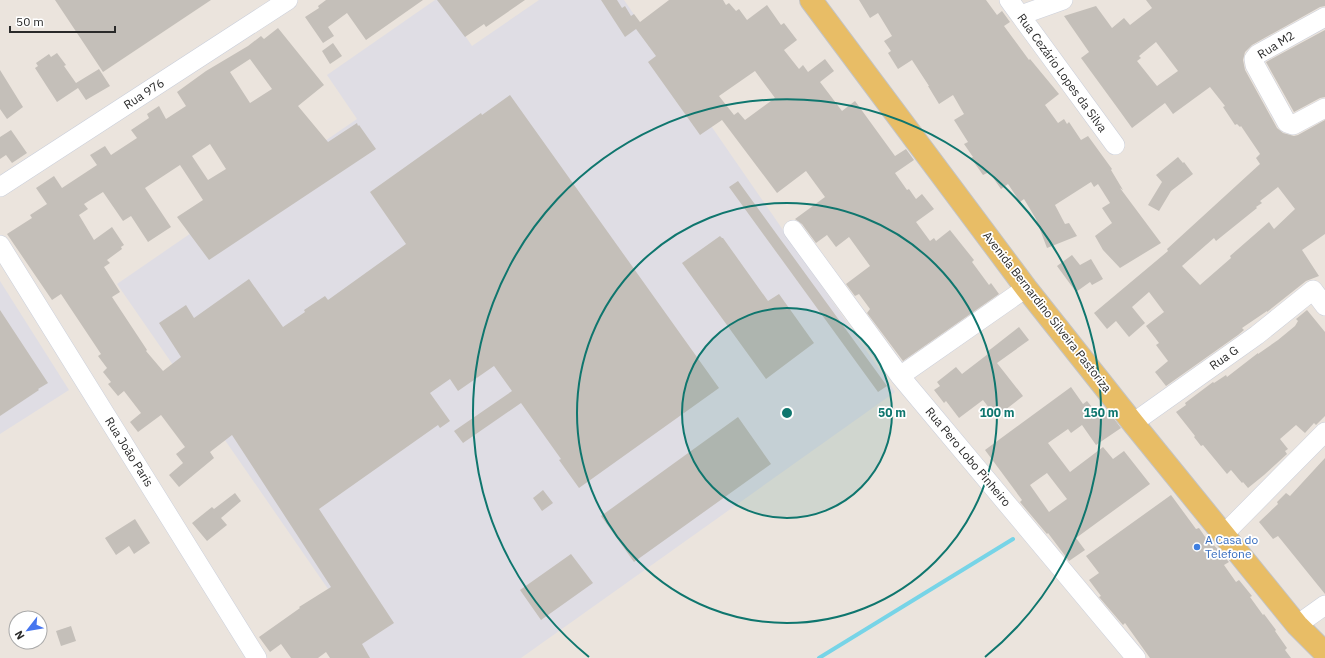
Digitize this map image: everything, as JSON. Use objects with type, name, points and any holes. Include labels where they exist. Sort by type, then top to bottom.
[{"type":"main road","name":"Avenida Bernardino Silveira Pastoriza","points":[[811,0],[1026,288],[1224,534],[1298,624],[1325,653]]},
{"type":"street","name":"Rua 976","points":[[0,187],[288,0]]},
{"type":"street","name":"Rua Cezário Lopes da Silva","points":[[1009,0],[1115,145]]},
{"type":"street","points":[[1021,15],[1063,0]]},
{"type":"street","name":"Rua M2","points":[[1325,17],[1258,54],[1254,59],[1254,64],[1287,123],[1292,126],[1325,108]]},
{"type":"street","name":"Rua Pero Lobo Pinheiro","points":[[793,230],[900,376],[1136,658]]},
{"type":"street","name":"Rua João Paris","points":[[0,245],[257,658]]},
{"type":"street","points":[[900,376],[1026,288]]},
{"type":"street","name":"Rua G","points":[[1134,423],[1257,335],[1313,290],[1325,306]]},
{"type":"street","points":[[1224,534],[1325,432]]},
{"type":"street","points":[[1298,624],[1325,605]]},
{"type":"shaded area","points":[[435,0],[441,0],[472,46],[539,0],[624,0],[895,392],[521,658],[343,658],[364,641],[117,284],[357,119],[327,75]]},
{"type":"shaded area","points":[[0,281],[69,390],[0,434]]},
{"type":"building","points":[[55,0],[211,0],[103,72]]},
{"type":"building","points":[[326,0],[423,0],[366,40],[347,13],[328,27],[334,36],[323,43],[305,17],[319,8],[318,6]]},
{"type":"building","points":[[437,0],[525,0],[486,27],[484,24],[465,37]]},
{"type":"building","points":[[601,0],[617,0],[622,8],[625,6],[631,16],[634,14],[640,22],[669,0],[723,0],[726,5],[729,3],[736,11],[739,9],[747,20],[767,5],[781,25],[784,23],[797,40],[784,50],[799,69],[803,65],[808,72],[825,59],[834,71],[820,82],[842,111],[855,101],[895,156],[906,149],[914,160],[895,173],[907,190],[909,189],[916,199],[922,194],[934,209],[916,222],[930,241],[934,238],[936,241],[950,230],[974,260],[972,262],[989,285],[991,283],[999,294],[903,361],[867,313],[870,309],[859,294],[855,296],[846,284],[870,266],[849,237],[836,247],[827,235],[816,243],[802,224],[795,219],[825,197],[806,171],[777,193],[722,120],[700,135],[648,62],[656,56],[636,29],[625,37]],"holes":[[[755,71],[775,98],[745,120],[738,112],[734,115],[719,96]]]},
{"type":"building","points":[[859,0],[986,0],[997,15],[1002,11],[1010,22],[1004,26],[1029,60],[1030,59],[1059,94],[1045,105],[1058,123],[1064,119],[1067,124],[1069,122],[1081,140],[1088,136],[1112,169],[1111,170],[1123,190],[1120,188],[1161,243],[1120,268],[1103,250],[1095,236],[1112,223],[1102,208],[1110,203],[1098,184],[1094,187],[1091,182],[1055,205],[1065,224],[1069,223],[1077,236],[1047,248],[1036,219],[1024,199],[1020,202],[1008,184],[1001,189],[989,172],[983,175],[971,158],[973,157],[964,144],[968,142],[954,120],[964,114],[953,95],[939,104],[912,60],[898,69],[888,53],[891,51],[884,41],[892,36],[878,13],[870,18]]},
{"type":"building","points":[[1146,0],[1325,0],[1325,6],[1320,7],[1252,45],[1245,52],[1243,60],[1245,70],[1277,128],[1283,133],[1294,136],[1298,135],[1325,120],[1325,234],[1302,250],[1319,276],[1306,281],[1267,312],[1242,328],[1244,330],[1238,335],[1166,386],[1155,372],[1168,361],[1156,345],[1159,343],[1146,326],[1164,312],[1149,292],[1132,307],[1145,323],[1129,337],[1116,321],[1107,329],[1094,313],[1168,251],[1167,249],[1260,164],[1256,158],[1260,154],[1241,126],[1240,127],[1237,124],[1235,125],[1223,107],[1225,106],[1210,87],[1173,114],[1165,103],[1132,128],[1081,58],[1089,52],[1064,16],[1096,6],[1112,28],[1124,18],[1130,25],[1152,8]],"holes":[[[1156,42],[1178,71],[1157,86],[1137,61],[1141,58],[1139,56]],[[1278,187],[1295,209],[1274,229],[1269,222],[1200,285],[1182,266],[1214,238],[1216,241],[1257,208],[1256,207],[1262,203],[1260,201]]]},
{"type":"building","points":[[278,28],[324,85],[298,106],[328,142],[357,123],[376,149],[209,260],[177,217],[203,200],[180,165],[145,188],[171,227],[148,242],[131,216],[123,221],[103,192],[84,204],[88,209],[79,215],[94,240],[112,227],[124,245],[121,247],[122,249],[107,260],[110,263],[104,267],[120,292],[112,297],[147,350],[146,351],[163,371],[181,357],[159,323],[186,305],[194,318],[249,279],[283,327],[305,312],[304,310],[325,296],[328,300],[406,244],[370,192],[481,113],[482,115],[510,95],[719,388],[579,488],[559,460],[561,459],[521,403],[463,443],[454,431],[512,391],[494,366],[458,391],[450,379],[430,393],[450,421],[440,428],[438,425],[319,509],[394,623],[362,644],[370,658],[330,658],[326,652],[318,658],[291,658],[281,644],[270,652],[259,637],[300,608],[299,607],[331,587],[232,435],[210,452],[214,458],[179,487],[169,475],[183,463],[176,454],[185,447],[161,415],[138,432],[130,422],[141,413],[124,391],[118,396],[108,384],[111,382],[103,372],[107,368],[98,356],[101,354],[61,294],[52,300],[7,234],[32,218],[30,215],[47,204],[36,188],[54,176],[62,188],[97,165],[90,155],[105,146],[111,155],[137,138],[131,130],[149,118],[147,114],[159,106],[166,119],[186,106],[177,92],[206,71],[248,46],[261,36],[264,39]],"holes":[[[250,59],[272,89],[250,103],[230,72]],[[210,144],[226,169],[208,180],[192,156]]]},
{"type":"building","points":[[1325,30],[1325,97],[1320,98],[1294,112],[1266,62]]},
{"type":"building","points":[[333,43],[342,56],[330,64],[322,51]]},
{"type":"building","points":[[57,53],[76,83],[99,69],[110,86],[86,100],[78,88],[57,102],[35,68],[38,66],[36,63],[49,54],[51,57]]},
{"type":"building","points":[[0,70],[23,107],[7,119],[0,109]]},
{"type":"building","points":[[11,130],[27,153],[12,163],[6,155],[0,159],[0,137]]},
{"type":"building","points":[[1178,157],[1193,174],[1171,191],[1159,211],[1148,205],[1162,182],[1156,175]]},
{"type":"building","points":[[738,181],[887,386],[878,392],[729,187]]},
{"type":"building","points":[[720,236],[723,238],[768,301],[779,294],[814,343],[766,379],[682,263]]},
{"type":"building","points":[[1072,255],[1080,265],[1091,259],[1103,279],[1092,285],[1090,282],[1076,292],[1057,266]]},
{"type":"building","points":[[0,310],[48,383],[0,416]]},
{"type":"building","points":[[1307,310],[1325,332],[1325,416],[1316,425],[1314,423],[1305,433],[1296,425],[1280,439],[1288,449],[1285,451],[1287,454],[1248,488],[1231,470],[1227,474],[1203,445],[1201,446],[1176,412],[1186,405],[1185,403],[1213,382],[1214,383],[1226,375],[1227,377],[1258,353],[1278,340],[1295,326],[1298,321],[1296,319]]},
{"type":"building","points":[[1019,327],[1029,340],[997,363],[1023,396],[996,417],[983,400],[959,418],[946,401],[944,403],[934,390],[940,386],[937,382],[956,367],[962,374]]},
{"type":"building","points":[[1071,387],[1083,404],[1087,401],[1100,417],[1108,411],[1121,428],[1096,445],[1082,425],[1071,433],[1068,429],[1048,443],[1070,472],[1103,447],[1113,459],[1124,451],[1150,484],[1076,538],[1085,550],[1069,561],[1048,533],[1047,534],[1020,502],[1022,500],[985,450]],"holes":[[[1047,473],[1067,499],[1049,512],[1030,485]]]},
{"type":"building","points":[[738,417],[771,464],[634,562],[601,516]]},
{"type":"building","points":[[1325,458],[1325,594],[1278,536],[1273,539],[1259,522],[1278,504],[1277,502],[1286,493],[1290,496]]},
{"type":"building","points":[[543,490],[553,503],[542,511],[533,498]]},
{"type":"building","points":[[235,493],[241,501],[221,518],[227,525],[207,541],[192,523],[212,507],[214,509]]},
{"type":"building","points":[[1171,495],[1196,529],[1199,528],[1210,544],[1212,543],[1229,562],[1224,565],[1236,582],[1239,580],[1252,596],[1250,597],[1276,630],[1275,631],[1287,648],[1285,650],[1291,658],[1150,658],[1125,623],[1123,625],[1099,597],[1101,596],[1089,580],[1099,573],[1086,556]]},
{"type":"building","points":[[135,519],[150,543],[134,554],[129,546],[116,555],[105,538]]},
{"type":"building","points":[[571,554],[593,583],[541,620],[520,590]]},
{"type":"building","points":[[71,626],[76,641],[61,646],[56,631]]},
{"type":"waterway","points":[[819,658],[1013,539]]},
{"type":"place","name":"A Casa do Telefone","points":[[1197,547]]}]
